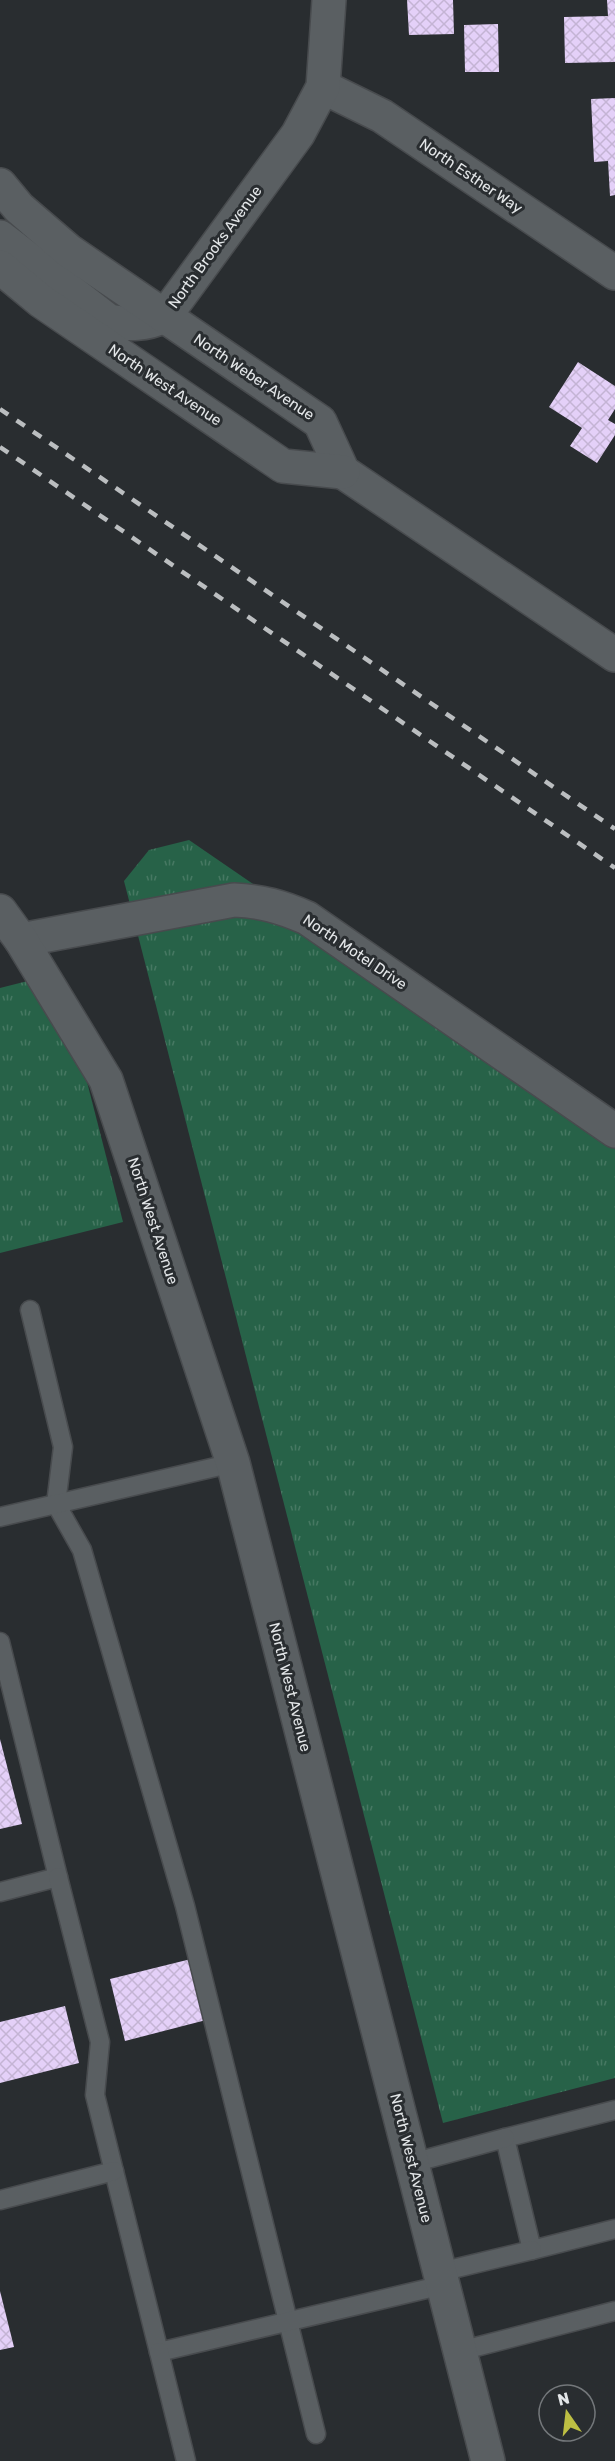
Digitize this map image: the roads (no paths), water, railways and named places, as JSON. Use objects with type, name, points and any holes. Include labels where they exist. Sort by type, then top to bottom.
[{"type":"street","name":"North Brooks Avenue","points":[[0,237],[110,321],[128,325],[149,323],[165,316],[298,134],[323,87],[329,0]]},
{"type":"street","name":"North Esther Way","points":[[323,87],[382,116],[615,273]]},
{"type":"street","name":"North Weber Avenue","points":[[0,185],[19,208],[69,251],[320,422],[343,472]]},
{"type":"street","name":"North West Avenue","points":[[0,267],[41,301],[283,466],[343,472]]},
{"type":"street","points":[[343,472],[615,655]]},
{"type":"street","name":"North Motel Drive","points":[[21,940],[234,900],[259,901],[282,907],[307,918],[615,1131]]},
{"type":"street","points":[[0,911],[21,940]]},
{"type":"street","name":"North West Avenue","points":[[21,940],[106,1080],[233,1463],[488,2461]]},
{"type":"lane","points":[[30,1310],[63,1447],[56,1504],[82,1550],[185,1906],[316,2434]]},
{"type":"lane","points":[[0,1517],[233,1463]]},
{"type":"lane","points":[[0,1642],[6,1690],[58,1877],[100,2042],[95,2095],[186,2461]]},
{"type":"lane","points":[[0,1892],[58,1877]]},
{"type":"lane","points":[[412,2163],[615,2110]]},
{"type":"lane","points":[[505,2138],[532,2250]]},
{"type":"lane","points":[[0,2200],[114,2171]]},
{"type":"lane","points":[[159,2352],[289,2322],[532,2250],[615,2229]]},
{"type":"lane","points":[[460,2351],[615,2311]]},
{"type":"railway","points":[[0,409],[615,829]]},
{"type":"railway","points":[[0,447],[615,868]]}]
